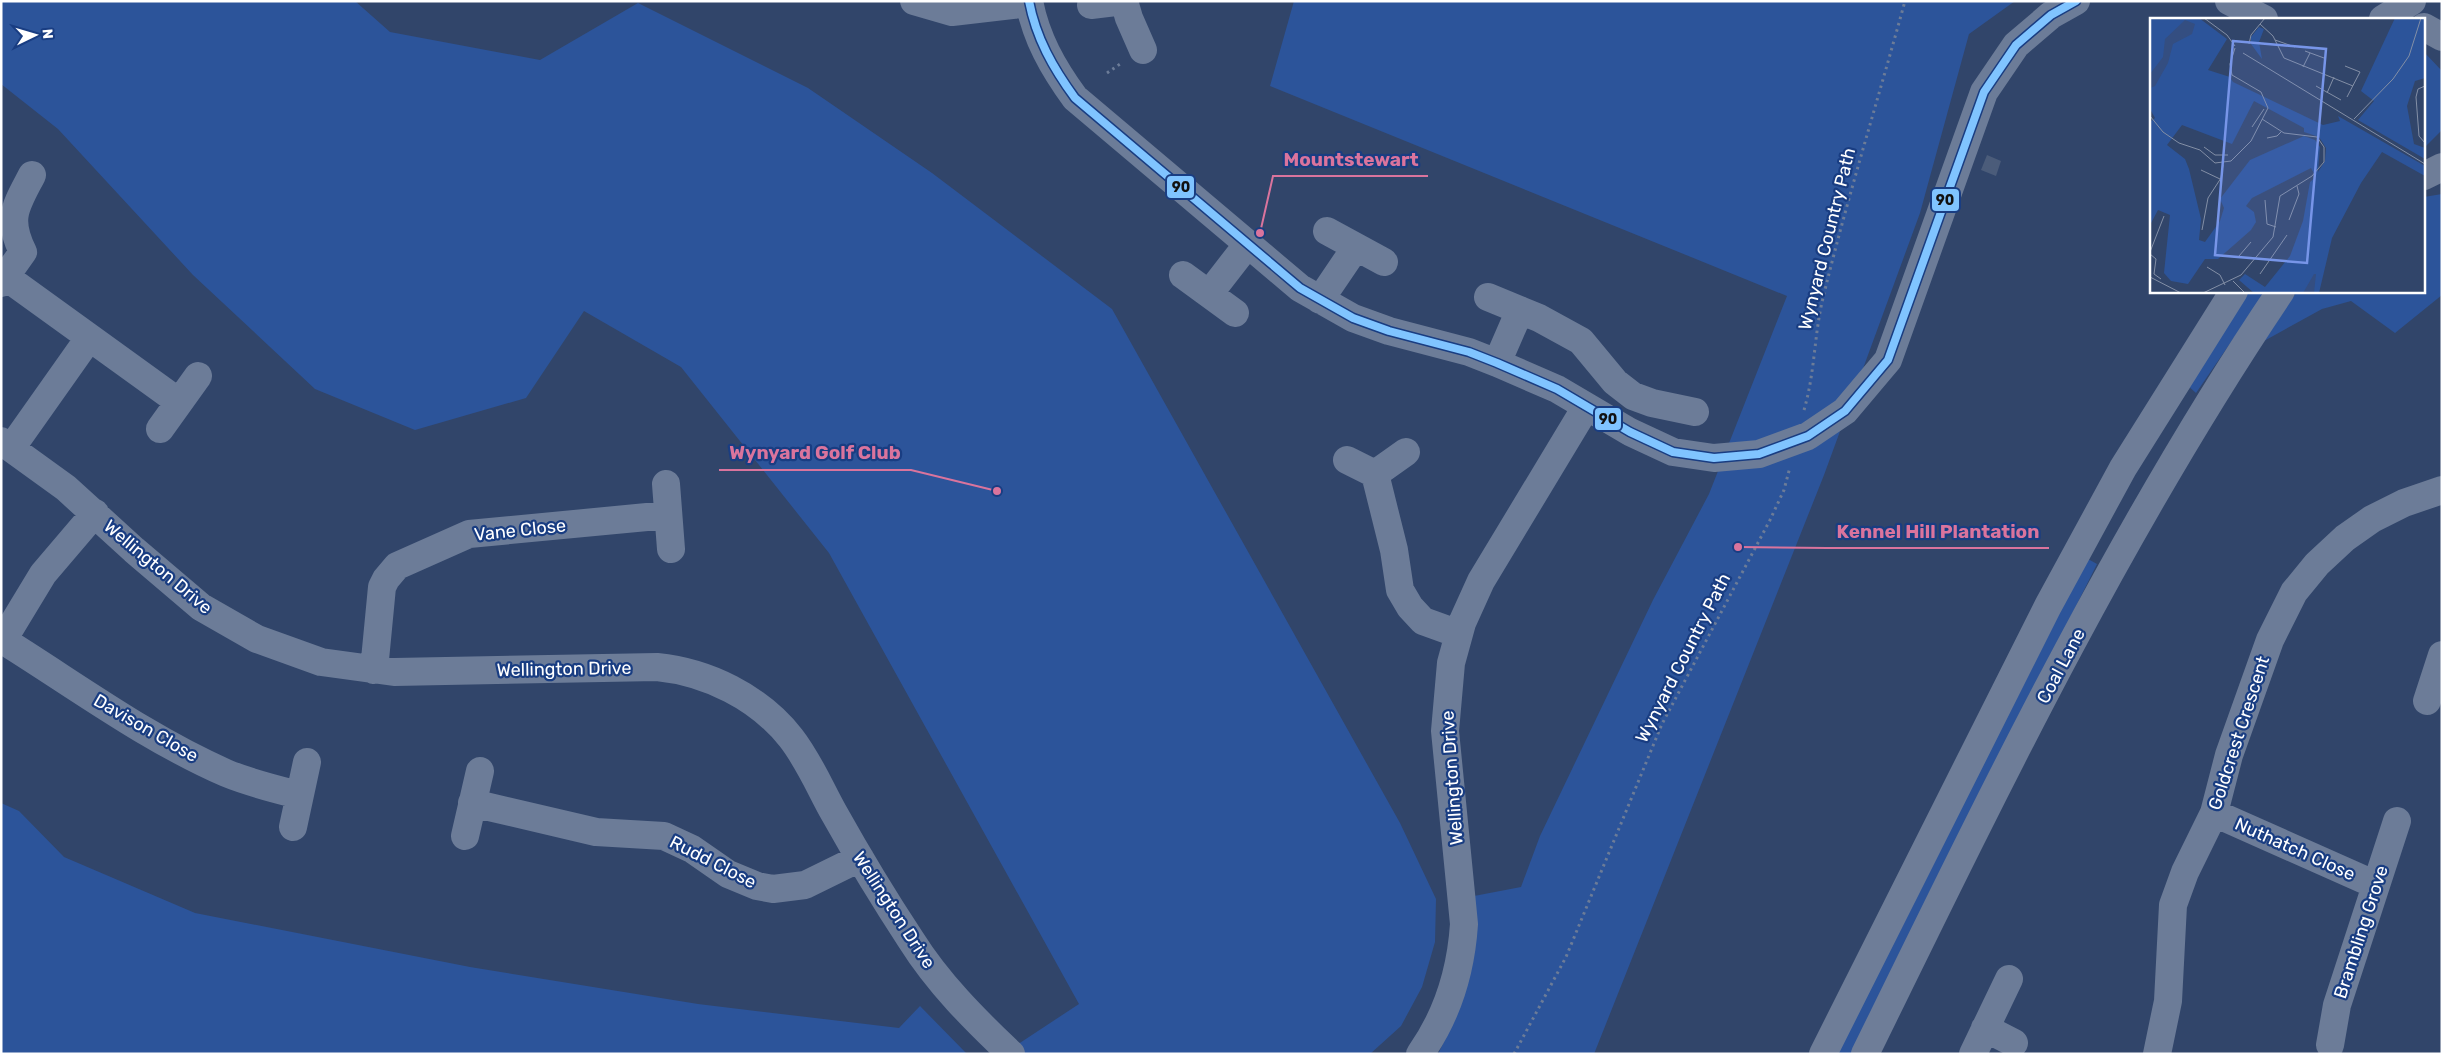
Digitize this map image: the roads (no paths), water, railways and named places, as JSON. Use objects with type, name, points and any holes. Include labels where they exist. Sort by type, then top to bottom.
[{"type":"highway","points":[[2385,18],[2412,1]]},
{"type":"highway","points":[[2426,28],[2442,37]]},
{"type":"highway","points":[[2426,176],[2442,166]]},
{"type":"highway","points":[[1823,1054],[2058,589],[2123,468],[2233,292]]},
{"type":"highway","name":"Coal Lane","points":[[1865,1054],[2078,633],[2161,482],[2280,292]]},
{"type":"street","points":[[914,1],[952,12],[1029,2],[1040,42],[1057,73],[1076,98],[1248,245],[1300,288],[1320,300],[1353,318],[1389,331],[1469,352],[1496,362],[1557,389],[1630,432],[1673,452],[1714,458],[1759,454],[1808,436],[1845,411],[1888,360],[1984,92],[2016,45],[2051,15],[2076,1]]},
{"type":"street","points":[[1091,5],[1124,1],[1128,18],[1143,50]]},
{"type":"street","points":[[2229,1],[2262,18]]},
{"type":"street","points":[[32,175],[16,206],[15,235],[23,252],[4,280],[179,402]]},
{"type":"street","points":[[2426,177],[2442,180]]},
{"type":"street","points":[[1327,231],[1384,262]]},
{"type":"street","points":[[1209,294],[1248,245]]},
{"type":"street","points":[[1320,300],[1356,247]]},
{"type":"street","points":[[1183,275],[1235,313]]},
{"type":"street","points":[[1488,297],[1520,310],[1581,341],[1615,382],[1633,396],[1652,403],[1695,412]]},
{"type":"street","points":[[1496,362],[1520,310]]},
{"type":"street","points":[[6,444],[88,338]]},
{"type":"street","points":[[160,429],[198,376]]},
{"type":"street","name":"Wellington Drive","points":[[1420,1054],[1431,1038],[1450,997],[1462,950],[1464,924],[1445,731],[1451,663],[1459,634],[1481,581],[1586,407]]},
{"type":"street","name":"Wellington Drive","points":[[6,444],[66,488],[201,607],[257,639],[321,662],[394,672],[657,667],[697,674],[727,687],[754,703],[775,720],[805,758],[860,858],[911,941],[942,984],[1011,1054]]},
{"type":"street","points":[[1375,474],[1406,452]]},
{"type":"street","points":[[1347,460],[1375,474],[1394,550],[1400,590],[1410,607],[1423,621],[1459,634]]},
{"type":"street","points":[[666,484],[671,548]]},
{"type":"street","name":"Goldcrest Crescent","points":[[2157,1054],[2168,1001],[2173,905],[2185,872],[2214,813],[2229,755],[2270,640],[2294,592],[2317,564],[2338,544],[2372,519],[2404,503],[2442,490]]},
{"type":"street","name":"Davison Close","points":[[95,513],[42,574],[2,640],[160,740],[227,774],[299,795]]},
{"type":"street","name":"Vane Close","points":[[374,670],[382,587],[397,566],[469,534],[668,515]]},
{"type":"street","points":[[2427,702],[2442,655]]},
{"type":"street","points":[[293,827],[307,762]]},
{"type":"street","points":[[465,836],[480,771]]},
{"type":"street","name":"Rudd Close","points":[[472,803],[596,832],[664,836],[692,849],[728,874],[757,886],[773,889],[805,885],[860,858]]},
{"type":"street","name":"Nuthatch Close","points":[[2214,813],[2376,885]]},
{"type":"street","name":"Brambling Grove","points":[[2330,1045],[2337,1005],[2397,821]]},
{"type":"street","points":[[1973,1054],[2009,979]]},
{"type":"street","points":[[1986,1028],[2014,1043]]},
{"type":"place","name":"Mountstewart","points":[[1260,233]]},
{"type":"place","name":"Wynyard Golf Club","points":[[997,491]]},
{"type":"place","name":"Kennel Hill Plantation","points":[[1738,547]]}]
